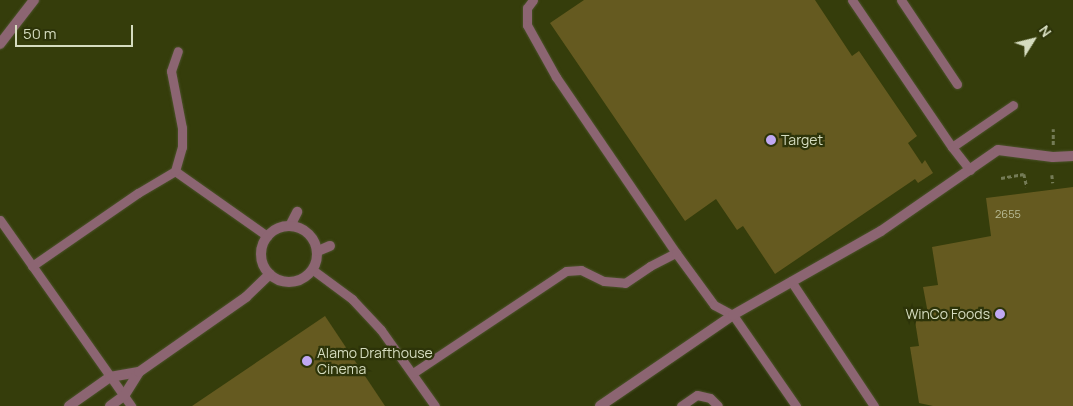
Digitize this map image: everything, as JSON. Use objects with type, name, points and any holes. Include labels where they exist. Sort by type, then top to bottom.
[{"type":"street","points":[[0,44],[34,0]]},
{"type":"street","points":[[600,406],[733,315],[881,231],[998,150],[1053,157],[1073,156]]},
{"type":"street","points":[[290,226],[297,212]]},
{"type":"street","points":[[290,226],[302,229],[310,234],[318,251],[313,270],[307,276],[292,282],[276,278],[270,274],[262,259],[262,251],[267,236],[274,230],[290,226]]},
{"type":"street","points":[[318,251],[330,246]]},
{"type":"street","points":[[110,406],[124,396],[139,372],[246,297],[270,274]]},
{"type":"street","points":[[69,406],[110,377],[139,372]]},
{"type":"lane","points":[[533,0],[527,8],[527,25],[551,68],[676,253],[714,305],[733,315],[796,406]]},
{"type":"lane","points":[[852,0],[952,147],[970,170]]},
{"type":"lane","points":[[901,0],[957,84]]},
{"type":"lane","points":[[32,266],[138,193],[175,171],[182,147],[182,128],[171,71],[178,51]]},
{"type":"lane","points":[[952,147],[1013,105]]},
{"type":"lane","points":[[175,171],[267,236]]},
{"type":"lane","points":[[0,220],[131,406]]},
{"type":"lane","points":[[413,373],[566,271],[581,270],[604,281],[624,283],[650,266],[676,253]]},
{"type":"lane","points":[[313,270],[352,299],[381,330],[435,406]]},
{"type":"lane","points":[[791,282],[874,406]]},
{"type":"lane","points":[[681,406],[697,395],[710,398],[718,406]]},
{"type":"path","points":[[1052,151],[1053,129]]},
{"type":"path","points":[[1001,178],[1024,174],[1027,187]]},
{"type":"path","points":[[1052,175],[1053,183]]},
{"type":"shaded area","points":[[0,0],[1073,0],[1073,406],[796,406],[733,315],[601,406],[0,406]]},
{"type":"building","name":"Target","points":[[584,0],[815,0],[852,56],[859,51],[917,136],[908,143],[922,164],[925,160],[933,173],[918,183],[915,179],[775,274],[743,226],[737,230],[716,199],[685,221],[550,23]]},
{"type":"building","name":"WinCo Foods","points":[[1073,187],[1073,406],[933,406],[919,403],[910,347],[919,346],[915,321],[929,319],[923,287],[938,285],[932,247],[991,236],[986,198]]},
{"type":"building","name":"Alamo Drafthouse Cinema","points":[[325,316],[385,406],[192,406]]},
{"type":"place","name":"Target","points":[[771,140]]},
{"type":"place","name":"WinCo Foods","points":[[1000,314]]},
{"type":"place","name":"Alamo Drafthouse Cinema","points":[[307,361]]}]
